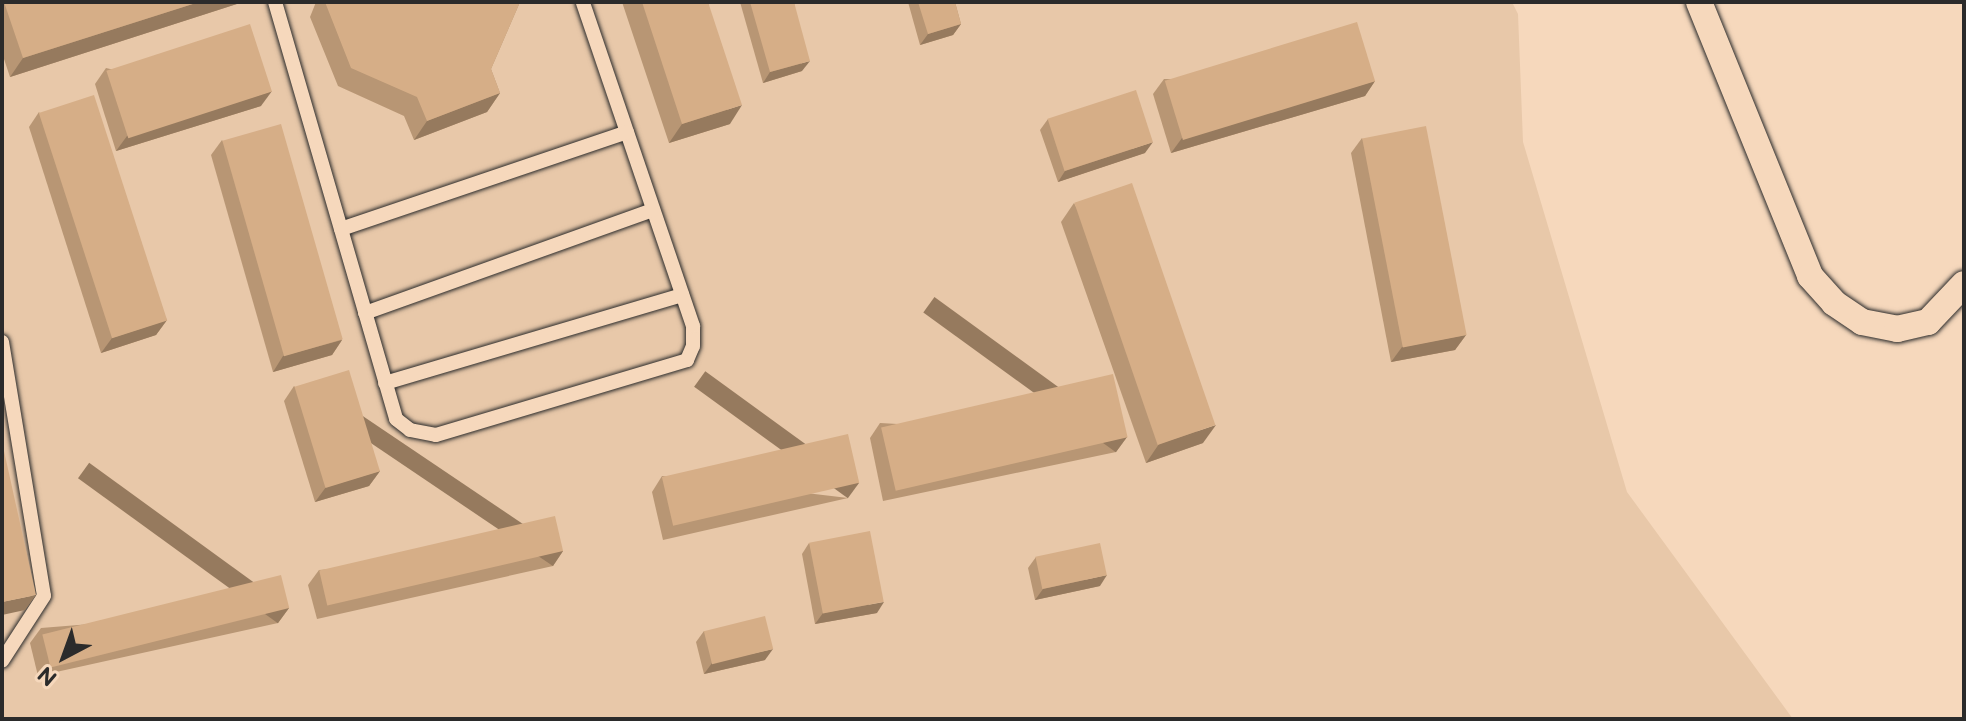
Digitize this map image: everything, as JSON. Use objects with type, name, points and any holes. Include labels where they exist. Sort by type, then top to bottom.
[{"type":"street","points":[[1699,2],[1810,276],[1834,303],[1862,322],[1897,329],[1928,322],[1964,284]]},
{"type":"lane","points":[[275,2],[396,419],[410,430],[436,435],[687,360],[693,326],[583,2]]},
{"type":"lane","points":[[341,229],[627,132]]},
{"type":"lane","points":[[365,313],[653,210]]},
{"type":"lane","points":[[385,383],[682,295]]},
{"type":"lane","points":[[2,342],[44,596],[2,661]]},
{"type":"shaded area","points":[[2,2],[1512,2],[1518,14],[1523,142],[1627,492],[1793,719],[2,719]]},
{"type":"building","points":[[4,2],[199,2],[23,58]]},
{"type":"building","points":[[325,2],[520,2],[491,69],[500,93],[427,121],[417,97],[351,68]]},
{"type":"building","points":[[642,2],[708,2],[742,105],[682,124]]},
{"type":"building","points":[[750,2],[794,2],[810,61],[770,72]]},
{"type":"building","points":[[918,2],[955,2],[961,24],[928,34]]},
{"type":"building","points":[[1357,22],[1375,81],[1183,140],[1165,81]]},
{"type":"building","points":[[250,24],[272,92],[128,138],[106,71]]},
{"type":"building","points":[[1136,90],[1153,142],[1065,171],[1048,119]]},
{"type":"building","points":[[94,95],[167,320],[112,338],[39,113]]},
{"type":"building","points":[[281,124],[343,339],[284,356],[222,141]]},
{"type":"building","points":[[1426,126],[1467,335],[1403,347],[1362,138]]},
{"type":"building","points":[[1132,183],[1215,425],[1158,445],[1074,203]]},
{"type":"building","points":[[349,370],[380,471],[325,488],[294,387]]},
{"type":"building","points":[[1113,374],[1128,437],[896,491],[881,428]]},
{"type":"building","points":[[848,434],[859,483],[673,526],[662,477]]},
{"type":"building","points":[[2,442],[36,595],[2,602]]},
{"type":"building","points":[[555,516],[563,551],[327,606],[319,570]]},
{"type":"building","points":[[870,531],[884,602],[823,614],[809,543]]},
{"type":"building","points":[[1100,543],[1107,575],[1042,589],[1035,557]]},
{"type":"building","points":[[281,575],[289,608],[51,668],[42,635]]},
{"type":"building","points":[[765,616],[773,649],[712,664],[704,631]]}]
